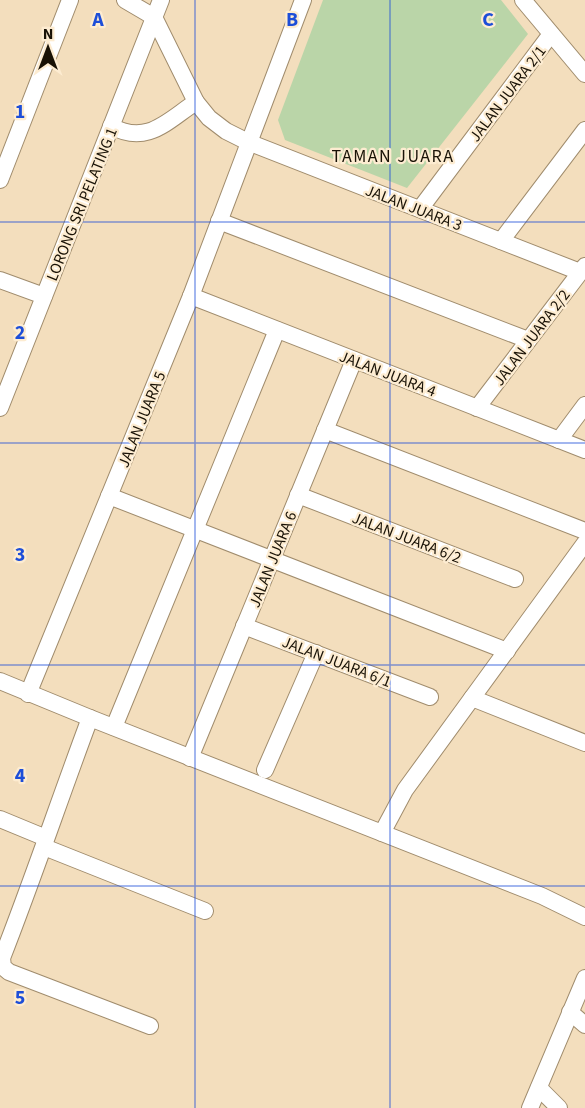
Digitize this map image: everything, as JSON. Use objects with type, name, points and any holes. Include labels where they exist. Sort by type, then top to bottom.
[{"type":"street","points":[[0,180],[70,0]]},
{"type":"street","points":[[125,0],[154,17]]},
{"type":"street","name":"LORONG SRI PELATING 1","points":[[0,408],[161,0]]},
{"type":"street","name":"JALAN JUARA 5","points":[[28,693],[191,296],[303,0]]},
{"type":"street","points":[[523,0],[585,74]]},
{"type":"street","name":"JALAN JUARA 3","points":[[154,17],[196,102],[209,118],[226,131],[248,142],[501,241],[583,269]]},
{"type":"street","name":"JALAN JUARA 2/1","points":[[420,209],[551,34]]},
{"type":"street","points":[[111,126],[123,133],[143,134],[153,131],[196,102]]},
{"type":"street","points":[[501,241],[585,130]]},
{"type":"street","points":[[219,220],[528,340]]},
{"type":"street","name":"JALAN JUARA 2/2","points":[[477,408],[583,269]]},
{"type":"street","points":[[0,280],[44,296]]},
{"type":"street","name":"JALAN JUARA 4","points":[[191,296],[585,450]]},
{"type":"street","points":[[114,728],[277,330]]},
{"type":"street","name":"JALAN JUARA 6","points":[[190,758],[354,360]]},
{"type":"street","points":[[560,440],[585,405]]},
{"type":"street","points":[[325,430],[585,531]]},
{"type":"street","name":"JALAN JUARA 6/2","points":[[298,495],[515,579]]},
{"type":"street","points":[[109,496],[507,651]]},
{"type":"street","points":[[382,833],[405,790],[585,543]]},
{"type":"street","name":"JALAN JUARA 6/1","points":[[244,626],[430,697]]},
{"type":"street","points":[[266,770],[316,653]]},
{"type":"street","points":[[0,681],[542,896],[585,917]]},
{"type":"street","points":[[472,698],[585,743]]},
{"type":"street","points":[[90,718],[38,866],[1,958],[3,967],[9,972],[150,1026]]},
{"type":"street","points":[[0,819],[45,842],[205,911]]},
{"type":"street","points":[[530,1108],[585,978]]},
{"type":"street","points":[[570,1011],[585,1025]]},
{"type":"street","points":[[539,1088],[559,1108]]},
{"type":"green space","points":[[323,0],[501,0],[528,34],[407,188],[285,140],[278,120]]},
{"type":"district","name":"TAMAN JUARA","points":[[393,156]]}]
